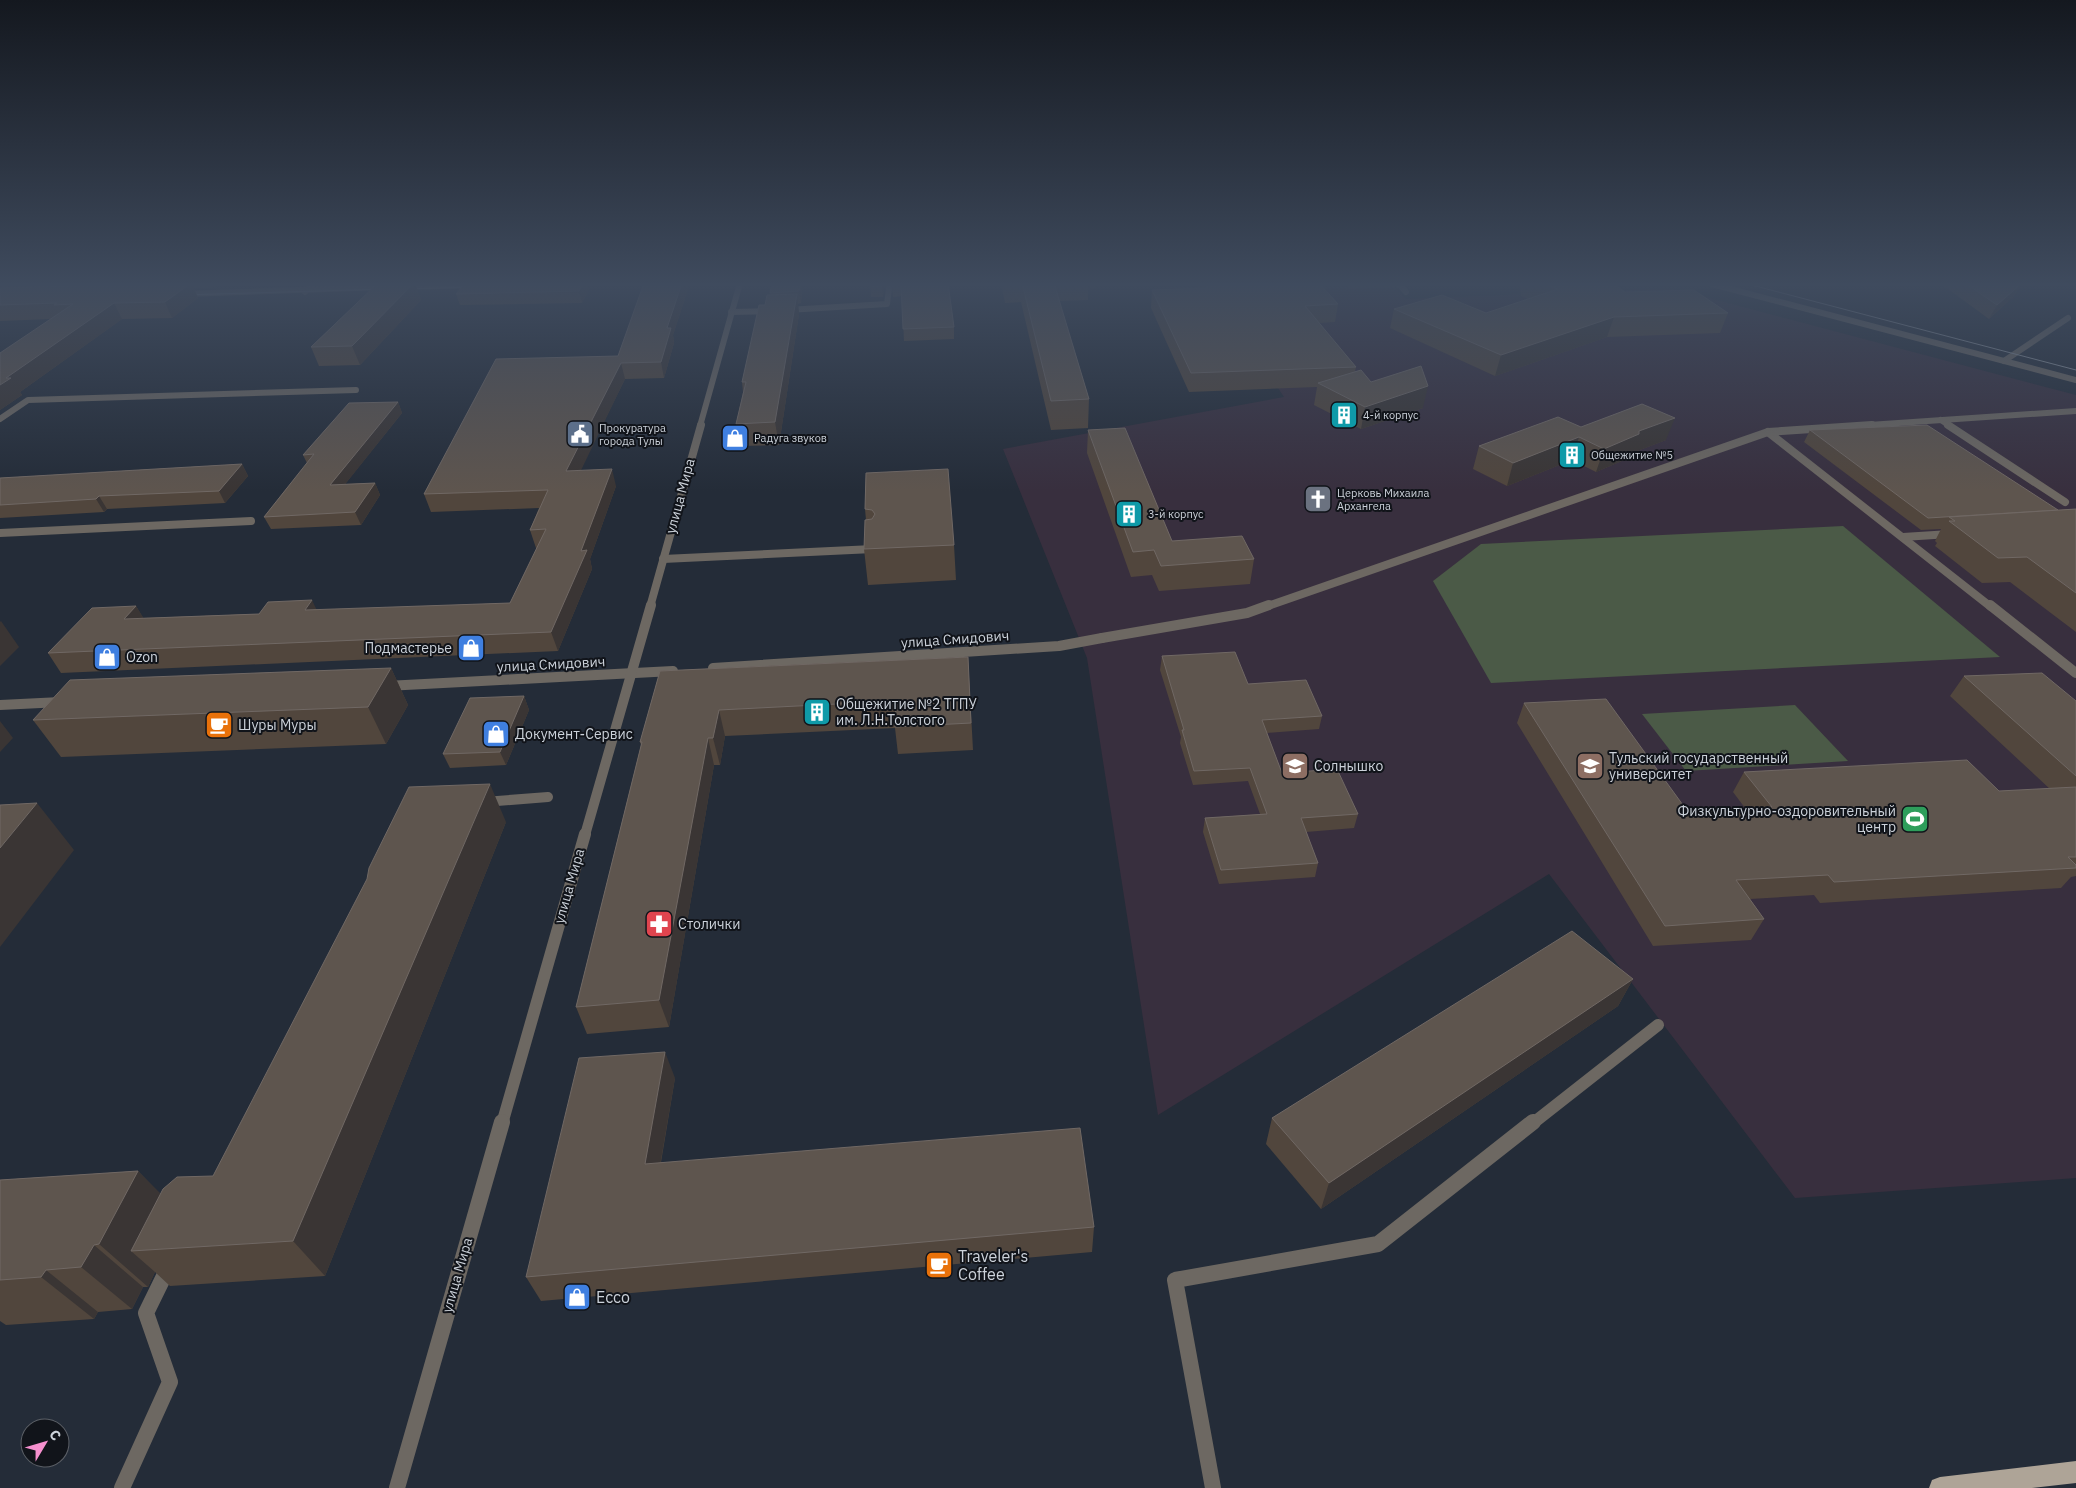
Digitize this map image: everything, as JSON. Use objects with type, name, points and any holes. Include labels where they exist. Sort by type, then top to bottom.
[{"type":"main road","points":[[1940,1488],[2076,1472]]},
{"type":"street","name":"улица Мира","points":[[397,1488],[631,674],[720,352]]},
{"type":"street","points":[[1972,352],[2076,380]]},
{"type":"street","points":[[2004,361],[2017,352]]},
{"type":"street","points":[[0,419],[28,400],[356,390]]},
{"type":"street","name":"улица Смидович","points":[[705,669],[1059,646],[1246,613],[1768,432],[2076,410]]},
{"type":"street","points":[[2063,411],[2076,419]]},
{"type":"street","points":[[1941,420],[2065,502]]},
{"type":"street","points":[[1768,432],[2076,673]]},
{"type":"street","points":[[0,533],[251,521]]},
{"type":"street","points":[[1903,537],[1961,533]]},
{"type":"street","points":[[662,559],[873,549]]},
{"type":"street","name":"улица Смидович","points":[[376,686],[686,670]]},
{"type":"street","points":[[0,705],[69,701]]},
{"type":"street","points":[[473,803],[548,797]]},
{"type":"street","points":[[1213,1488],[1175,1280],[1378,1244],[1658,1025]]},
{"type":"street","points":[[122,1488],[170,1382],[146,1313],[175,1254]]},
{"type":"shaded area","name":"Тульский государственный университет","points":[[1254,352],[1915,352],[2076,395],[2076,1178],[1795,1198],[1549,874],[1158,1115],[1087,658],[1003,449],[1284,397]]},
{"type":"green space","points":[[1843,526],[2000,657],[1491,683],[1433,581],[1481,544]]},
{"type":"green space","points":[[1795,705],[1848,761],[1686,771],[1642,714]]},
{"type":"building","points":[[43,352],[6,378],[11,378],[0,385],[0,353]]},
{"type":"building","points":[[619,352],[664,352],[661,362],[621,363],[566,471],[612,469],[581,551],[587,550],[551,632],[48,653],[92,608],[136,606],[124,619],[259,614],[268,602],[312,600],[305,610],[510,603],[546,529],[530,530],[548,490],[424,494],[496,359],[618,356]]},
{"type":"building","points":[[749,352],[787,352],[775,422],[736,424],[746,382],[742,382]]},
{"type":"building","points":[[1039,352],[1075,352],[1089,399],[1051,401]]},
{"type":"building","points":[[1181,352],[1344,352],[1356,367],[1191,373]]},
{"type":"building","points":[[1495,352],[1509,352],[1501,355]]},
{"type":"building","points":[[1421,366],[1428,386],[1365,407],[1318,383],[1361,370],[1371,382]]},
{"type":"building","points":[[398,402],[330,485],[375,483],[355,512],[264,517],[314,454],[303,455],[349,403]]},
{"type":"building","points":[[1642,404],[1675,418],[1639,431],[1639,434],[1604,449],[1579,437],[1513,463],[1479,446],[1558,417],[1581,427]]},
{"type":"building","points":[[1927,425],[2058,510],[1928,518],[1810,430]]},
{"type":"building","points":[[1125,428],[1172,541],[1242,536],[1254,559],[1161,566],[1154,550],[1133,552],[1088,430]]},
{"type":"building","points":[[242,464],[219,491],[99,496],[96,499],[0,505],[0,478]]},
{"type":"building","points":[[948,469],[954,545],[864,549],[865,520],[872,519],[875,514],[872,510],[865,509],[866,473]]},
{"type":"building","points":[[2076,509],[2076,593],[2027,557],[1998,558],[1949,521],[1955,521],[1949,517]]},
{"type":"building","points":[[1235,652],[1248,684],[1306,680],[1322,716],[1262,720],[1282,773],[1337,769],[1358,814],[1301,818],[1318,863],[1221,870],[1205,818],[1267,814],[1250,768],[1194,771],[1162,656]]},
{"type":"building","points":[[968,657],[971,723],[895,727],[896,701],[719,710],[713,738],[708,738],[659,1000],[576,1007],[642,742],[640,742],[660,671]]},
{"type":"building","points":[[391,668],[368,707],[33,720],[70,680]]},
{"type":"building","points":[[2042,673],[2076,701],[2076,776],[1964,676]]},
{"type":"building","points":[[524,696],[500,752],[443,754],[470,698]]},
{"type":"building","name":"Физкультурно-оздоровительный центр","points":[[1606,699],[1688,812],[1772,807],[1744,772],[1967,760],[1999,791],[2076,787],[2076,857],[2068,857],[2076,865],[2076,868],[1834,882],[1828,875],[1736,880],[1764,919],[1665,926],[1524,703]]},
{"type":"building","points":[[490,784],[293,1241],[131,1251],[163,1189],[177,1177],[213,1176],[367,879],[369,868],[409,787]]},
{"type":"building","points":[[37,803],[0,848],[0,805]]},
{"type":"building","points":[[1572,931],[1633,979],[1329,1183],[1272,1118]]},
{"type":"building","points":[[665,1052],[645,1164],[1080,1128],[1094,1227],[526,1277],[579,1058]]},
{"type":"building","points":[[138,1171],[99,1244],[94,1245],[81,1267],[46,1270],[41,1277],[0,1280],[0,1180]]},
{"type":"tram line","points":[[2009,352],[2076,370]]},
{"type":"place","name":"4-й корпус","points":[[1344,415]]},
{"type":"place","name":"Прокуратура города Тулы","points":[[580,434]]},
{"type":"place","name":"Радуга звуков","points":[[735,438]]},
{"type":"place","name":"Общежитие №5","points":[[1572,455]]},
{"type":"place","name":"Церковь Михаила Архангела","points":[[1318,499]]},
{"type":"place","name":"3-й корпус","points":[[1129,514]]},
{"type":"place","name":"Подмастерье","points":[[471,648]]},
{"type":"place","name":"Ozon","points":[[107,657]]},
{"type":"place","name":"Общежитие №2 ТГПУ им. Л.Н.Толстого","points":[[817,712]]},
{"type":"place","name":"Шуры Муры","points":[[219,725]]},
{"type":"place","name":"Документ-Сервис","points":[[496,734]]},
{"type":"place","name":"Солнышко","points":[[1295,766]]},
{"type":"place","name":"Тульский государственный университет","points":[[1590,766]]},
{"type":"place","name":"Физкультурно-оздоровительный центр","points":[[1915,819]]},
{"type":"place","name":"Столички","points":[[659,924]]},
{"type":"place","name":"Traveler's Coffee","points":[[939,1265]]},
{"type":"place","name":"Ecco","points":[[577,1297]]}]
